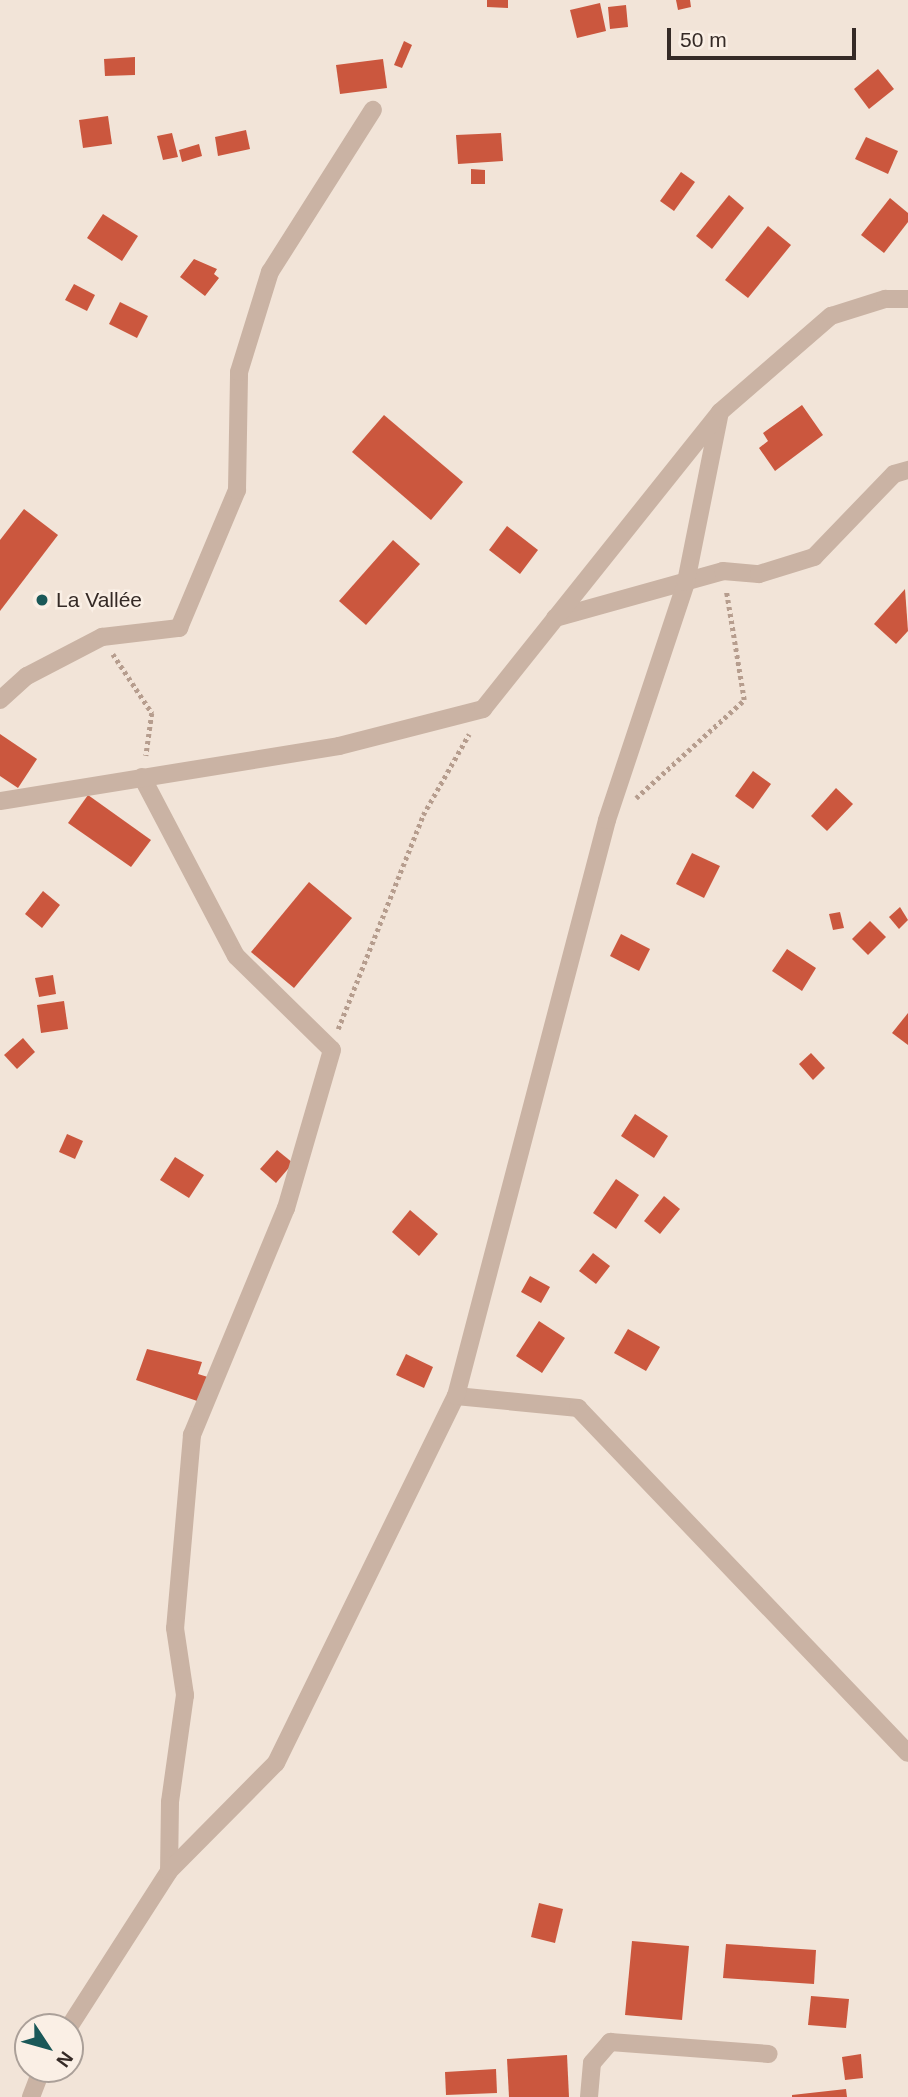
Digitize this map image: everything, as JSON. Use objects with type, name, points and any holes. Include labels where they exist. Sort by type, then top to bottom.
[{"type":"street","points":[[0,700],[27,676],[102,637],[178,628],[237,490],[239,372],[270,272],[373,110]]},
{"type":"street","points":[[0,801],[339,746],[483,709],[720,412],[831,316],[885,299],[908,299]]},
{"type":"street","points":[[78,2013],[169,1871],[276,1763],[456,1396],[607,820],[686,582],[720,412]]},
{"type":"street","points":[[555,618],[723,571],[759,574],[814,557],[894,474],[908,470]]},
{"type":"street","points":[[142,778],[236,956],[332,1050],[286,1208],[192,1436],[175,1628],[185,1695],[170,1802],[169,1871]]},
{"type":"street","points":[[456,1396],[578,1408],[908,1753]]},
{"type":"street","points":[[589,2097],[592,2063],[610,2042],[769,2054]]},
{"type":"path","points":[[607,820],[651,787],[744,699],[723,571]]},
{"type":"path","points":[[102,637],[152,713],[142,778]]},
{"type":"path","points":[[332,1050],[346,1002],[423,815],[483,709]]},
{"type":"building","points":[[487,0],[508,0],[508,8],[487,7]]},
{"type":"building","points":[[676,0],[690,0],[691,7],[678,10]]},
{"type":"building","points":[[600,3],[606,31],[577,38],[570,10]]},
{"type":"building","points":[[626,5],[628,27],[610,29],[608,7]]},
{"type":"building","points":[[404,41],[412,45],[402,68],[394,65]]},
{"type":"building","points":[[135,57],[135,75],[105,76],[104,59]]},
{"type":"building","points":[[383,59],[387,88],[340,94],[336,65]]},
{"type":"building","points":[[878,69],[894,89],[869,109],[854,89]]},
{"type":"building","points":[[108,116],[112,144],[83,148],[79,120]]},
{"type":"building","points":[[246,130],[250,149],[218,156],[215,137]]},
{"type":"building","points":[[172,133],[178,157],[163,160],[157,136]]},
{"type":"building","points":[[501,133],[503,161],[458,164],[456,135]]},
{"type":"building","points":[[866,137],[898,151],[888,174],[855,159]]},
{"type":"building","points":[[199,144],[202,156],[182,162],[179,150]]},
{"type":"building","points":[[471,169],[485,170],[485,184],[471,184]]},
{"type":"building","points":[[681,172],[695,182],[674,211],[660,201]]},
{"type":"building","points":[[729,195],[744,208],[712,249],[696,236]]},
{"type":"building","points":[[890,198],[908,213],[908,222],[884,253],[861,235]]},
{"type":"building","points":[[103,214],[138,236],[122,261],[87,238]]},
{"type":"building","points":[[768,226],[791,245],[748,298],[725,280]]},
{"type":"building","points":[[194,259],[217,269],[214,274],[219,278],[205,296],[180,277]]},
{"type":"building","points":[[74,284],[95,295],[87,311],[65,300]]},
{"type":"building","points":[[120,302],[148,316],[137,338],[109,324]]},
{"type":"building","points":[[802,405],[823,435],[775,471],[759,448],[768,441],[763,433]]},
{"type":"building","points":[[384,415],[463,482],[431,520],[352,452]]},
{"type":"building","points":[[24,509],[58,535],[0,611],[0,540]]},
{"type":"building","points":[[507,526],[538,550],[520,574],[489,550]]},
{"type":"building","points":[[393,540],[420,564],[366,625],[339,601]]},
{"type":"building","points":[[905,589],[908,631],[896,644],[874,624]]},
{"type":"building","points":[[0,734],[37,759],[18,788],[0,776]]},
{"type":"building","points":[[753,771],[771,784],[753,809],[735,796]]},
{"type":"building","points":[[836,788],[853,804],[827,831],[811,816]]},
{"type":"building","points":[[88,795],[151,840],[131,867],[68,823]]},
{"type":"building","points":[[692,853],[720,866],[704,898],[676,884]]},
{"type":"building","points":[[309,882],[352,918],[294,988],[251,952]]},
{"type":"building","points":[[43,891],[60,905],[42,928],[25,914]]},
{"type":"building","points":[[900,907],[908,920],[899,929],[889,917]]},
{"type":"building","points":[[840,912],[844,928],[833,930],[829,914]]},
{"type":"building","points":[[870,921],[886,937],[868,955],[852,939]]},
{"type":"building","points":[[621,934],[650,949],[639,971],[610,956]]},
{"type":"building","points":[[787,949],[816,968],[802,991],[772,971]]},
{"type":"building","points":[[53,975],[56,994],[39,997],[35,978]]},
{"type":"building","points":[[64,1001],[68,1029],[41,1033],[37,1005]]},
{"type":"building","points":[[908,1013],[908,1045],[892,1033]]},
{"type":"building","points":[[23,1038],[35,1052],[17,1069],[4,1055]]},
{"type":"building","points":[[811,1053],[825,1068],[813,1080],[799,1064]]},
{"type":"building","points":[[635,1114],[668,1136],[654,1158],[621,1136]]},
{"type":"building","points":[[67,1134],[83,1141],[75,1159],[59,1152]]},
{"type":"building","points":[[277,1150],[293,1163],[276,1183],[260,1169]]},
{"type":"building","points":[[175,1157],[204,1175],[189,1198],[160,1180]]},
{"type":"building","points":[[616,1179],[639,1195],[616,1229],[593,1213]]},
{"type":"building","points":[[664,1196],[680,1209],[660,1234],[644,1221]]},
{"type":"building","points":[[410,1210],[438,1234],[419,1256],[392,1232]]},
{"type":"building","points":[[593,1253],[610,1266],[596,1284],[579,1271]]},
{"type":"building","points":[[530,1276],[550,1287],[541,1303],[521,1292]]},
{"type":"building","points":[[539,1321],[565,1338],[542,1373],[516,1356]]},
{"type":"building","points":[[628,1329],[660,1347],[646,1371],[614,1353]]},
{"type":"building","points":[[147,1349],[202,1362],[198,1374],[211,1378],[203,1403],[136,1380]]},
{"type":"building","points":[[406,1354],[433,1367],[424,1388],[396,1375]]},
{"type":"building","points":[[539,1903],[563,1909],[555,1943],[531,1937]]},
{"type":"building","points":[[632,1941],[689,1946],[682,2020],[625,2015]]},
{"type":"building","points":[[726,1944],[816,1950],[814,1984],[723,1978]]},
{"type":"building","points":[[811,1996],[849,1999],[846,2028],[808,2025]]},
{"type":"building","points":[[861,2054],[863,2078],[845,2080],[842,2057]]},
{"type":"building","points":[[567,2055],[569,2097],[509,2097],[507,2059]]},
{"type":"building","points":[[496,2069],[497,2093],[446,2095],[445,2072]]},
{"type":"building","points":[[846,2089],[847,2097],[792,2097],[792,2095]]},
{"type":"place","name":"La Vallée","points":[[42,600]]}]
